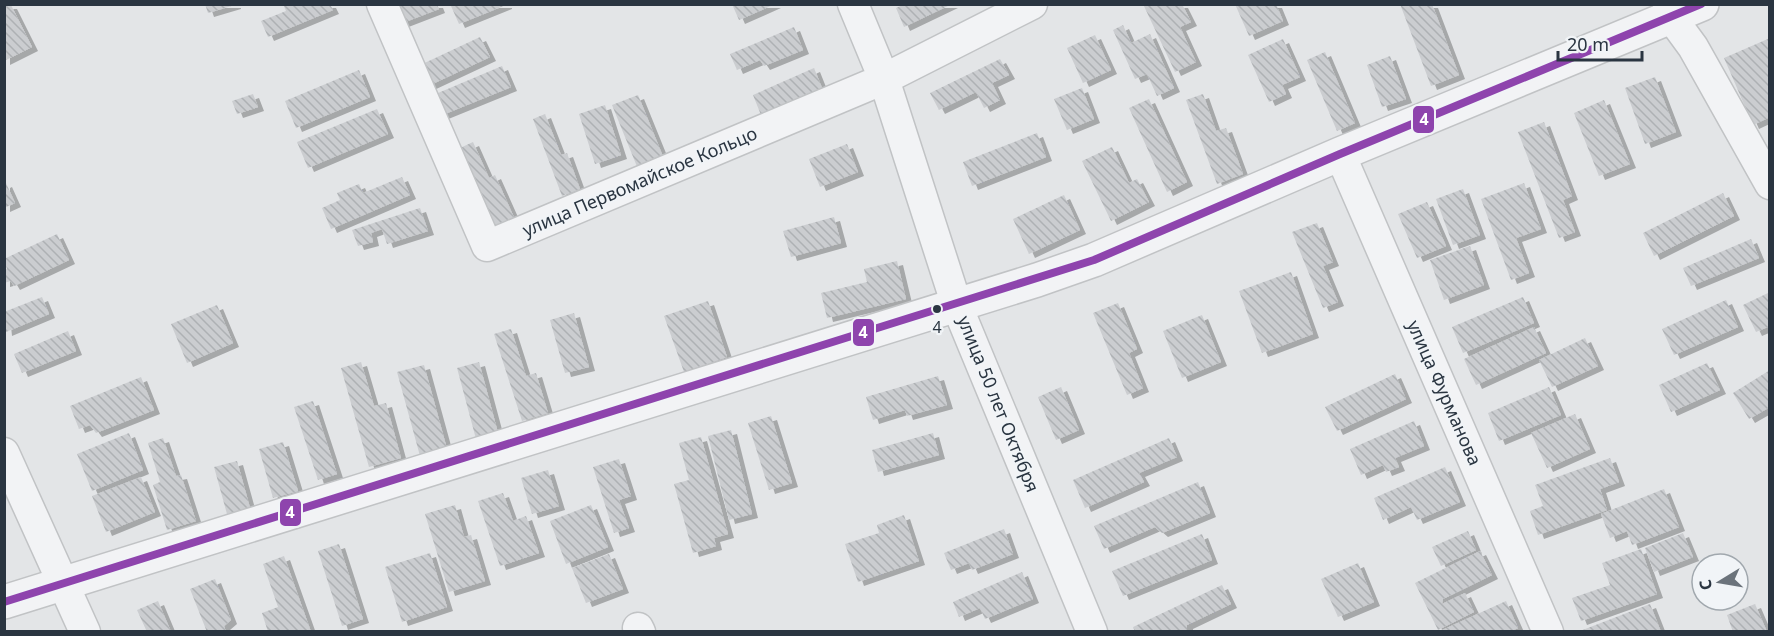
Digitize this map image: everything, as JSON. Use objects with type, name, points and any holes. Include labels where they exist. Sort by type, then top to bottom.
[{"type":"street","name":"улица Первомайское Кольцо","points":[[382,4],[487,246],[884,79],[1032,4]]},
{"type":"street","name":"улица 50 лет Октября","points":[[853,4],[884,79],[957,306],[1092,632]]},
{"type":"street","points":[[4,602],[957,306],[1094,260],[1670,11],[1702,4]]},
{"type":"street","points":[[1670,11],[1693,47],[1770,184]]},
{"type":"street","name":"улица Фурманова","points":[[1340,153],[1548,632]]},
{"type":"street","points":[[4,453],[85,632]]},
{"type":"building","points":[[205,4],[235,4],[235,5],[208,13]]},
{"type":"building","points":[[283,4],[330,4],[333,10],[268,37],[261,21],[286,11]]},
{"type":"building","points":[[392,4],[437,4],[439,9],[400,24]]},
{"type":"building","points":[[455,4],[506,5],[459,24],[451,6]]},
{"type":"building","points":[[732,4],[775,4],[739,20]]},
{"type":"building","points":[[905,4],[952,4],[904,27],[896,8]]},
{"type":"building","points":[[1143,4],[1182,4],[1191,22],[1180,27],[1196,62],[1175,72]]},
{"type":"building","points":[[1235,4],[1276,4],[1283,21],[1249,36]]},
{"type":"building","points":[[1400,4],[1432,4],[1459,75],[1431,86]]},
{"type":"building","points":[[4,5],[11,5],[32,47],[4,61]]},
{"type":"building","points":[[1123,25],[1131,43],[1150,34],[1174,88],[1157,96],[1147,74],[1135,79],[1113,30]]},
{"type":"building","points":[[794,27],[803,50],[764,66],[760,60],[737,70],[730,54]]},
{"type":"building","points":[[1095,35],[1111,70],[1083,83],[1067,48]]},
{"type":"building","points":[[480,37],[490,57],[426,87],[416,67]]},
{"type":"building","points":[[1770,38],[1770,117],[1753,125],[1724,58]]},
{"type":"building","points":[[1283,39],[1300,77],[1282,85],[1286,94],[1269,102],[1248,55]]},
{"type":"building","points":[[1325,52],[1355,123],[1337,131],[1307,60]]},
{"type":"building","points":[[1390,56],[1406,99],[1382,107],[1367,65]]},
{"type":"building","points":[[1000,59],[1009,75],[992,83],[1000,100],[984,108],[976,92],[939,110],[930,93]]},
{"type":"building","points":[[502,66],[511,87],[440,116],[431,96]]},
{"type":"building","points":[[814,68],[822,88],[761,115],[753,95]]},
{"type":"building","points":[[359,70],[370,97],[296,128],[285,101]]},
{"type":"building","points":[[1655,77],[1676,132],[1645,144],[1625,88]]},
{"type":"building","points":[[1082,88],[1094,119],[1067,130],[1054,99]]},
{"type":"building","points":[[253,94],[258,107],[237,114],[232,101]]},
{"type":"building","points":[[1203,94],[1216,131],[1226,128],[1243,174],[1217,184],[1186,100]]},
{"type":"building","points":[[638,95],[666,164],[640,174],[612,105]]},
{"type":"building","points":[[1149,99],[1187,182],[1167,192],[1129,108]]},
{"type":"building","points":[[1604,100],[1630,164],[1599,176],[1574,113]]},
{"type":"building","points":[[605,105],[621,155],[595,164],[579,114]]},
{"type":"building","points":[[377,109],[388,134],[308,168],[297,142]]},
{"type":"building","points":[[545,114],[561,155],[567,153],[580,189],[562,196],[533,119]]},
{"type":"building","points":[[1544,122],[1572,196],[1563,200],[1575,232],[1559,238],[1518,132]]},
{"type":"building","points":[[1037,133],[1046,157],[972,186],[963,162]]},
{"type":"building","points":[[473,142],[489,178],[495,175],[516,222],[493,232],[460,148]]},
{"type":"building","points":[[847,144],[858,172],[820,187],[809,159]]},
{"type":"building","points":[[1112,147],[1129,183],[1137,179],[1149,202],[1111,221],[1082,161]]},
{"type":"building","points":[[402,177],[410,195],[331,229],[322,208],[340,200],[337,193],[359,184],[363,193]]},
{"type":"building","points":[[6,183],[15,203],[4,208],[4,184]]},
{"type":"building","points":[[1524,183],[1541,229],[1516,238],[1529,273],[1511,280],[1481,199]]},
{"type":"building","points":[[1463,189],[1480,235],[1453,245],[1436,199]]},
{"type":"building","points":[[1723,193],[1734,216],[1654,256],[1643,233]]},
{"type":"building","points":[[1064,195],[1080,230],[1029,254],[1013,219]]},
{"type":"building","points":[[1427,202],[1446,246],[1417,258],[1398,214]]},
{"type":"building","points":[[420,208],[428,231],[387,244],[382,229],[371,233],[373,242],[358,246],[352,230]]},
{"type":"building","points":[[834,217],[841,243],[791,257],[783,231]]},
{"type":"building","points":[[1317,223],[1333,262],[1323,266],[1338,302],[1323,308],[1292,232]]},
{"type":"building","points":[[57,234],[69,260],[14,286],[11,281],[4,283],[4,270],[7,269],[4,259]]},
{"type":"building","points":[[1751,239],[1759,258],[1691,286],[1683,268]]},
{"type":"building","points":[[1470,246],[1484,285],[1444,300],[1430,260]]},
{"type":"building","points":[[897,261],[906,299],[827,318],[821,293],[867,282],[864,269]]},
{"type":"building","points":[[1291,272],[1313,334],[1262,353],[1239,291]]},
{"type":"building","points":[[1770,292],[1770,326],[1756,332],[1743,305]]},
{"type":"building","points":[[42,297],[49,314],[6,332],[4,312]]},
{"type":"building","points":[[1523,297],[1534,323],[1463,353],[1452,327]]},
{"type":"building","points":[[1726,300],[1738,327],[1674,355],[1662,329]]},
{"type":"building","points":[[708,301],[727,357],[684,372],[664,316]]},
{"type":"building","points":[[1118,303],[1137,349],[1129,353],[1143,388],[1127,395],[1093,313]]},
{"type":"building","points":[[217,305],[233,343],[187,363],[171,324]]},
{"type":"building","points":[[574,313],[589,367],[565,373],[550,320]]},
{"type":"building","points":[[1202,315],[1221,362],[1182,378],[1163,331]]},
{"type":"building","points":[[1534,327],[1546,353],[1476,385],[1464,359]]},
{"type":"building","points":[[511,329],[526,376],[536,373],[548,413],[522,421],[494,334]]},
{"type":"building","points":[[68,331],[76,351],[22,373],[14,354]]},
{"type":"building","points":[[1585,338],[1598,366],[1552,387],[1539,360]]},
{"type":"building","points":[[361,362],[374,406],[386,403],[401,458],[369,467],[341,368]]},
{"type":"building","points":[[479,362],[498,433],[476,439],[457,368]]},
{"type":"building","points":[[1707,363],[1720,390],[1671,412],[1659,385]]},
{"type":"building","points":[[424,365],[447,449],[420,456],[397,372]]},
{"type":"building","points":[[1770,370],[1770,407],[1749,419],[1733,393]]},
{"type":"building","points":[[1395,374],[1406,399],[1337,431],[1325,407]]},
{"type":"building","points":[[938,376],[947,405],[907,416],[905,410],[873,420],[866,397]]},
{"type":"building","points":[[141,377],[154,410],[96,433],[90,425],[79,429],[70,406]]},
{"type":"building","points":[[1061,387],[1079,430],[1056,440],[1038,397]]},
{"type":"building","points":[[1549,387],[1561,415],[1499,441],[1488,413]]},
{"type":"building","points":[[313,401],[337,474],[318,480],[294,407]]},
{"type":"building","points":[[1575,414],[1590,449],[1547,468],[1531,433]]},
{"type":"building","points":[[771,416],[792,483],[769,490],[748,423]]},
{"type":"building","points":[[1414,421],[1424,446],[1395,458],[1399,467],[1386,472],[1383,465],[1361,475],[1350,449]]},
{"type":"building","points":[[731,430],[752,514],[729,520],[708,436]]},
{"type":"building","points":[[129,433],[143,470],[92,491],[77,454]]},
{"type":"building","points":[[933,433],[939,455],[878,472],[872,450]]},
{"type":"building","points":[[701,437],[728,534],[714,538],[716,546],[693,553],[674,484],[689,480],[679,443]]},
{"type":"building","points":[[163,438],[176,476],[181,475],[196,521],[167,530],[153,485],[160,482],[148,443]]},
{"type":"building","points":[[1169,438],[1177,457],[1139,473],[1144,482],[1085,508],[1073,480]]},
{"type":"building","points":[[283,442],[298,491],[273,498],[259,449]]},
{"type":"building","points":[[1610,458],[1619,482],[1600,489],[1607,510],[1538,535],[1530,511],[1543,506],[1535,485]]},
{"type":"building","points":[[619,459],[631,496],[619,500],[629,528],[614,533],[593,467]]},
{"type":"building","points":[[237,461],[250,508],[227,514],[214,467]]},
{"type":"building","points":[[1445,467],[1460,502],[1417,520],[1411,507],[1383,520],[1374,498]]},
{"type":"building","points":[[548,470],[559,506],[532,514],[521,478]]},
{"type":"building","points":[[141,477],[155,512],[106,532],[92,496]]},
{"type":"building","points":[[1198,482],[1210,513],[1162,533],[1155,527],[1104,549],[1094,526]]},
{"type":"building","points":[[1664,489],[1679,527],[1632,545],[1627,531],[1610,538],[1601,514]]},
{"type":"building","points":[[503,493],[513,521],[526,516],[539,553],[500,566],[478,501]]},
{"type":"building","points":[[455,505],[464,537],[471,535],[485,581],[449,592],[425,514]]},
{"type":"building","points":[[591,505],[608,547],[566,564],[550,521]]},
{"type":"building","points":[[904,515],[919,561],[858,582],[845,544],[879,533],[877,525]]},
{"type":"building","points":[[1004,529],[1013,554],[972,570],[969,563],[951,570],[944,553]]},
{"type":"building","points":[[1468,531],[1476,550],[1441,566],[1432,547]]},
{"type":"building","points":[[1683,533],[1691,552],[1690,558],[1654,572],[1645,548]]},
{"type":"building","points":[[1202,534],[1212,560],[1123,596],[1112,571]]},
{"type":"building","points":[[339,544],[363,619],[342,626],[318,551]]},
{"type":"building","points":[[1641,549],[1657,594],[1581,621],[1572,598],[1610,585],[1602,563]]},
{"type":"building","points":[[1480,551],[1492,575],[1443,599],[1442,604],[1465,593],[1474,612],[1438,630],[1415,583]]},
{"type":"building","points":[[430,553],[447,607],[402,622],[385,567]]},
{"type":"building","points":[[609,554],[623,589],[586,603],[572,568]]},
{"type":"building","points":[[284,556],[311,632],[268,632],[262,613],[278,607],[263,564]]},
{"type":"building","points":[[1358,563],[1374,602],[1338,617],[1321,579]]},
{"type":"building","points":[[1022,572],[1033,599],[985,619],[980,608],[959,617],[953,602]]},
{"type":"building","points":[[215,579],[231,620],[224,626],[226,632],[207,632],[190,589]]},
{"type":"building","points":[[1222,585],[1231,604],[1187,625],[1187,630],[1135,632],[1133,627]]},
{"type":"building","points":[[158,601],[171,632],[147,632],[137,610]]},
{"type":"building","points":[[1506,601],[1518,628],[1509,632],[1438,632]]},
{"type":"building","points":[[1650,604],[1661,632],[1580,631]]},
{"type":"building","points":[[1755,604],[1767,632],[1733,632],[1727,615],[1735,612],[1750,612],[1750,606]]},
{"type":"transit line","name":"4","points":[[4,602],[1094,260],[1340,154],[1701,4]]},
{"type":"place","name":"4","points":[[937,309]]}]
